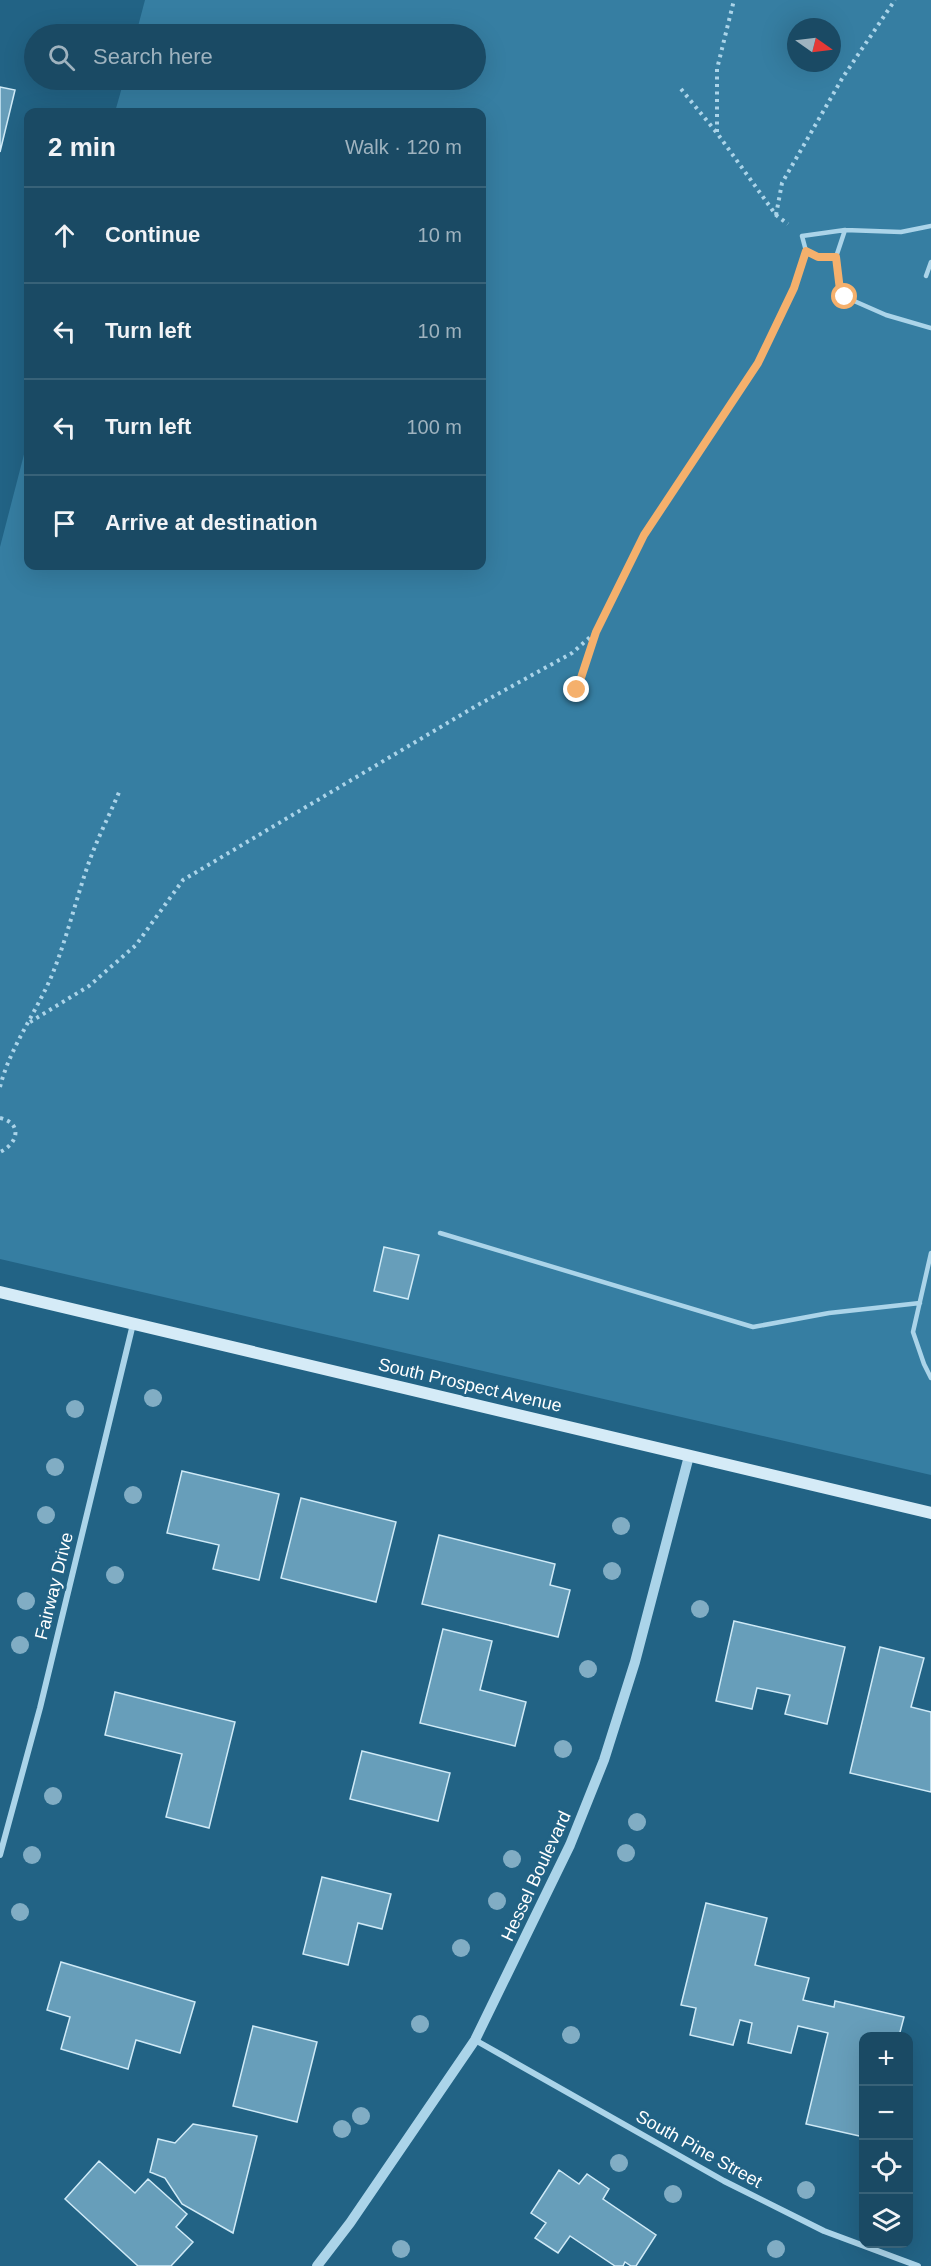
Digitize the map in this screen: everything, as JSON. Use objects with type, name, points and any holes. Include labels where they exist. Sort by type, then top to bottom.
[{"type":"main road","name":"South Prospect Avenue","points":[[0,1292],[931,1512]]},
{"type":"street","name":"Fairway Drive","points":[[0,1855],[40,1708],[133,1324]]},
{"type":"street","name":"Hessel Boulevard","points":[[317,2266],[350,2223],[475,2040],[570,1845],[603,1760],[635,1662],[689,1456]]},
{"type":"street","name":"South Pine Street","points":[[475,2040],[724,2181],[824,2231],[918,2266]]},
{"type":"lane","points":[[836,257],[818,257],[806,251],[802,236],[845,230],[901,232],[931,226]]},
{"type":"lane","points":[[845,230],[836,257],[840,290],[845,297],[886,315],[931,328]]},
{"type":"lane","points":[[926,276],[931,262]]},
{"type":"lane","points":[[440,1233],[753,1327],[829,1313],[920,1303]]},
{"type":"lane","points":[[931,1253],[913,1332],[931,1378]]},
{"type":"path","points":[[717,133],[717,69],[734,0]]},
{"type":"path","points":[[777,215],[782,183],[843,77],[894,0]]},
{"type":"path","points":[[681,89],[717,133],[777,215],[802,236]]},
{"type":"path","points":[[577,690],[596,632],[644,535],[758,363],[794,288],[806,251]]},
{"type":"path","points":[[30,1022],[89,986],[136,945],[183,880],[476,706],[572,653],[596,632]]},
{"type":"path","points":[[0,1087],[6,1065],[30,1022],[52,975],[73,918],[89,861],[120,790]]},
{"type":"path","points":[[0,1118],[12,1124],[16,1132],[14,1142],[9,1148],[0,1152]]},
{"type":"shaded area","points":[[145,0],[931,0],[931,1475],[0,1259],[0,547],[24,454],[24,570],[486,570],[486,108],[116,108],[121,90],[486,90],[486,24],[139,24]]},
{"type":"building","points":[[0,87],[15,90],[0,152]]},
{"type":"building","points":[[384,1247],[419,1255],[408,1299],[374,1291]]},
{"type":"building","points":[[182,1471],[279,1494],[259,1580],[213,1569],[219,1545],[167,1533]]},
{"type":"building","points":[[301,1498],[396,1522],[376,1602],[281,1578]]},
{"type":"building","points":[[439,1535],[555,1564],[550,1585],[570,1590],[558,1637],[422,1604]]},
{"type":"building","points":[[734,1621],[845,1647],[827,1724],[785,1714],[790,1695],[757,1688],[752,1709],[716,1701]]},
{"type":"building","points":[[443,1629],[492,1641],[480,1690],[526,1702],[515,1746],[420,1723]]},
{"type":"building","points":[[880,1647],[924,1658],[911,1707],[931,1712],[931,1792],[850,1773]]},
{"type":"building","points":[[115,1692],[235,1722],[209,1828],[166,1817],[182,1754],[105,1735]]},
{"type":"building","points":[[362,1751],[450,1773],[438,1821],[350,1799]]},
{"type":"building","points":[[322,1877],[391,1894],[382,1929],[358,1923],[348,1965],[303,1954]]},
{"type":"building","points":[[706,1903],[767,1918],[755,1965],[809,1978],[803,2000],[834,2007],[835,2001],[904,2017],[900,2032],[859,2032],[859,2136],[806,2124],[828,2033],[798,2026],[791,2053],[748,2043],[752,2023],[740,2020],[733,2045],[690,2035],[696,2008],[681,2005]]},
{"type":"building","points":[[61,1962],[195,2002],[180,2053],[136,2040],[128,2069],[61,2049],[70,2017],[47,2010]]},
{"type":"building","points":[[253,2026],[317,2042],[297,2122],[233,2106]]},
{"type":"building","points":[[193,2124],[257,2136],[233,2233],[182,2204],[165,2178],[150,2172],[158,2139],[175,2143]]},
{"type":"building","points":[[99,2161],[135,2193],[148,2179],[187,2214],[176,2227],[193,2242],[171,2266],[138,2266],[65,2199]]},
{"type":"building","points":[[559,2170],[579,2184],[587,2174],[609,2189],[603,2199],[656,2235],[636,2266],[625,2262],[623,2266],[615,2266],[570,2236],[558,2253],[535,2238],[546,2223],[531,2213]]},
{"type":"route","points":[[577,690],[596,632],[644,535],[758,363],[794,288],[806,251],[818,257],[836,257],[840,290],[845,297]]}]
